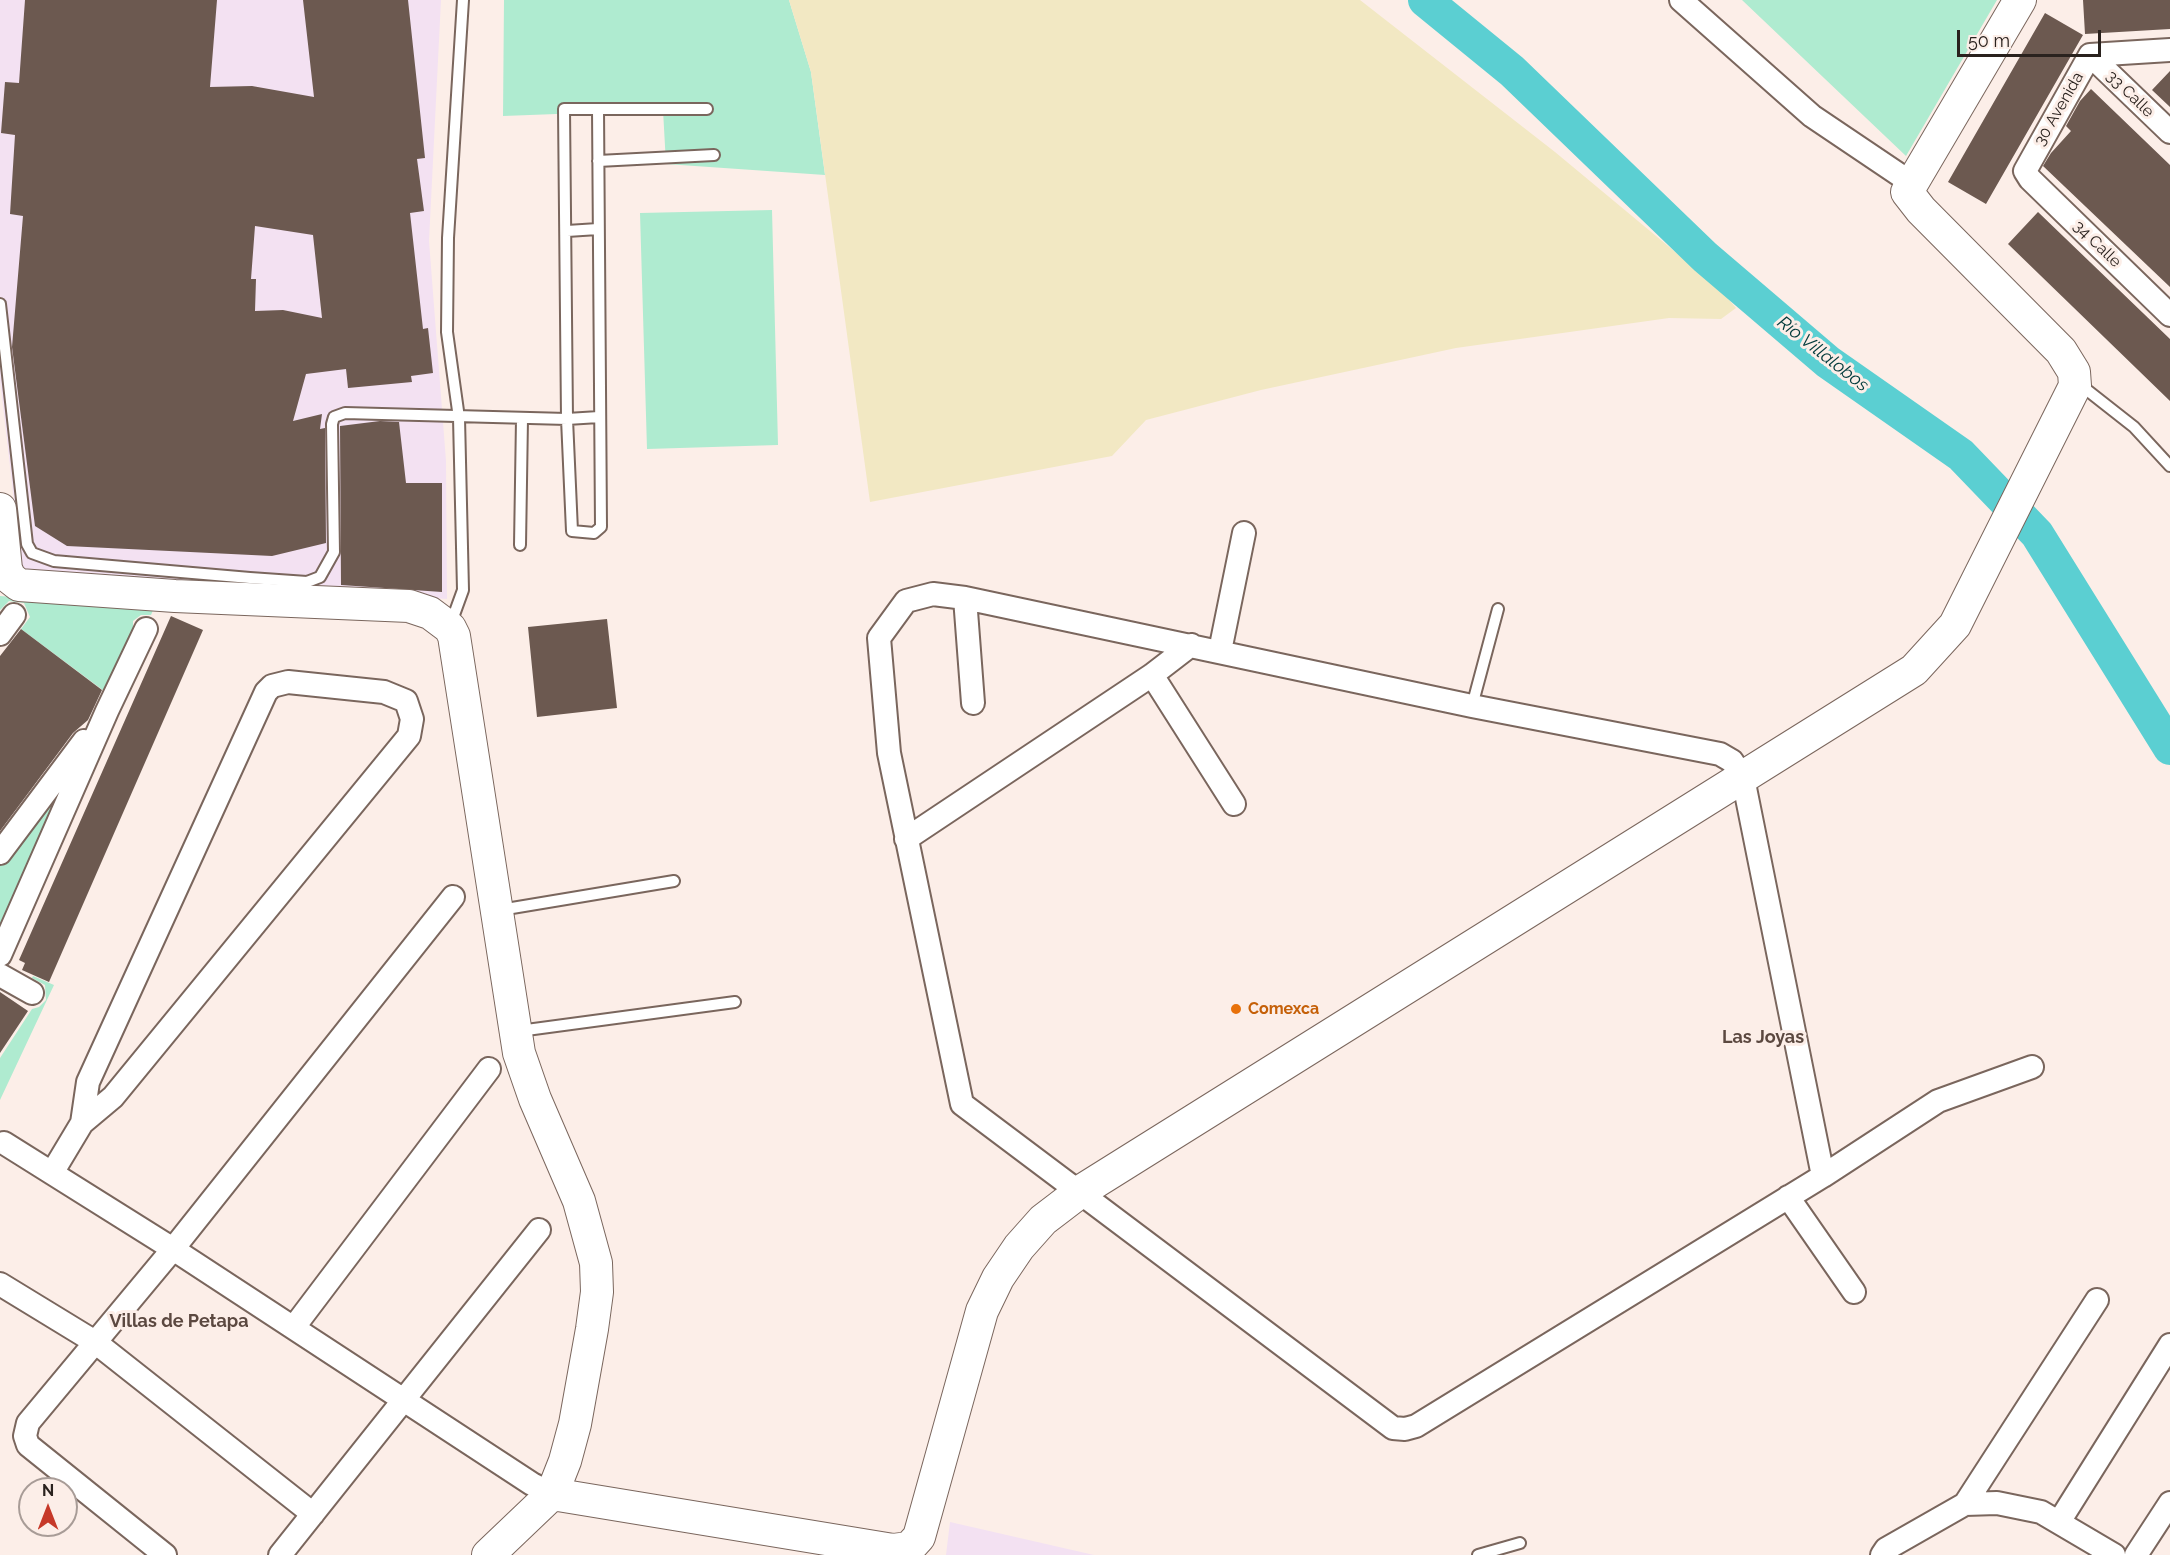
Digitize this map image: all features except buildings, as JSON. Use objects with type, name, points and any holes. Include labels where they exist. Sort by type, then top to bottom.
[{"type":"main road","points":[[552,1494],[892,1550],[920,1552],[919,1538],[982,1311],[1019,1247],[1043,1220],[1081,1191],[1914,670],[1955,625],[2074,385],[2072,367],[2061,351],[1909,196],[1907,188],[2020,0]]},
{"type":"main road","points":[[0,509],[6,569],[10,578],[19,585],[175,596],[409,606],[430,613],[450,628],[459,660],[519,1053],[535,1099],[579,1201],[596,1263],[597,1292],[575,1424],[567,1455],[552,1494],[488,1555]]},
{"type":"street","points":[[1681,0],[1812,116],[1910,182]]},
{"type":"street","name":"30 Avenida","points":[[2025,171],[2090,55],[2170,50]]},
{"type":"street","name":"33 Calle","points":[[2090,55],[2170,132]]},
{"type":"street","name":"34 Calle","points":[[2025,171],[2030,179],[2170,315]]},
{"type":"street","points":[[1220,651],[1244,533]]},
{"type":"street","points":[[1823,1176],[1743,778],[1732,761],[1720,754],[1472,706],[965,598],[933,594],[906,601],[879,638],[888,753],[962,1104],[1081,1191],[1393,1428],[1405,1429],[1416,1426],[1823,1176],[1938,1101],[2032,1067]]},
{"type":"street","points":[[965,598],[973,703]]},
{"type":"street","points":[[0,634],[14,615]]},
{"type":"street","points":[[0,955],[106,711],[147,629]]},
{"type":"street","points":[[906,839],[1152,675],[1191,645]]},
{"type":"street","points":[[1152,675],[1234,804]]},
{"type":"street","points":[[52,1173],[82,1123],[113,1097],[409,736],[412,718],[406,701],[384,692],[288,682],[272,686],[266,692],[88,1082],[82,1123]]},
{"type":"street","points":[[0,853],[106,711]]},
{"type":"street","points":[[165,1555],[28,1445],[26,1440],[28,1423],[173,1249],[453,897]]},
{"type":"street","points":[[0,975],[32,993]]},
{"type":"street","points":[[294,1327],[489,1069]]},
{"type":"street","points":[[4,1143],[294,1327],[532,1484],[552,1494]]},
{"type":"street","points":[[1788,1197],[1854,1292]]},
{"type":"street","points":[[280,1555],[539,1230]]},
{"type":"street","points":[[0,1284],[95,1342],[313,1514]]},
{"type":"street","points":[[1965,1504],[2097,1300]]},
{"type":"street","points":[[2059,1522],[2170,1345]]},
{"type":"street","points":[[1882,1555],[1886,1549],[1965,1504],[1997,1503],[2041,1512],[2114,1555]]},
{"type":"street","points":[[2136,1555],[2170,1503]]},
{"type":"lane","points":[[450,628],[463,590],[459,418],[447,332],[448,238],[463,0]]},
{"type":"lane","points":[[598,109],[601,527],[594,533],[572,531],[567,419],[567,231],[564,109],[598,109],[707,109]]},
{"type":"lane","points":[[598,160],[714,155]]},
{"type":"lane","points":[[567,231],[598,229]]},
{"type":"lane","points":[[0,304],[27,544],[32,553],[54,561],[307,582],[320,577],[334,552],[332,424],[334,417],[345,413],[522,419],[599,417]]},
{"type":"lane","points":[[2074,385],[2134,428],[2170,466]]},
{"type":"lane","points":[[520,545],[522,419]]},
{"type":"lane","points":[[1472,706],[1498,609]]},
{"type":"lane","points":[[497,911],[674,881]]},
{"type":"lane","points":[[516,1032],[735,1002]]},
{"type":"lane","points":[[1478,1555],[1520,1543]]},
{"type":"shaded area","points":[[0,0],[441,0],[429,241],[446,461],[447,599],[22,570],[0,380]]},
{"type":"shaded area","points":[[950,1522],[1094,1555],[946,1555]]},
{"type":"green space","points":[[504,0],[789,0],[811,72],[825,175],[666,164],[663,110],[503,116]]},
{"type":"green space","points":[[1742,0],[1997,0],[1906,156]]},
{"type":"green space","points":[[772,210],[778,445],[647,449],[640,213]]},
{"type":"green space","points":[[0,596],[154,608],[151,615],[141,615],[133,621],[133,636],[108,694],[21,629],[30,617],[24,603],[9,601],[0,610]]},
{"type":"green space","points":[[107,711],[0,955],[0,853]]},
{"type":"green space","points":[[33,976],[54,985],[0,1100],[0,1058],[32,1009],[39,1007],[46,1000],[45,985],[32,978]]},
{"type":"sand","points":[[789,0],[1360,0],[1555,152],[1721,290],[1736,308],[1721,319],[1669,318],[1456,348],[1261,390],[1146,420],[1112,456],[870,502],[811,72]]},
{"type":"waterway","name":"Río Villalobos","points":[[1425,0],[1512,71],[1705,257],[1828,362],[1961,455],[2037,534],[2170,748]]},
{"type":"place","name":"Comexca","points":[[1236,1009]]},
{"type":"district","name":"Las Joyas","points":[[1763,1038]]},
{"type":"district","name":"Villas de Petapa","points":[[179,1322]]}]
